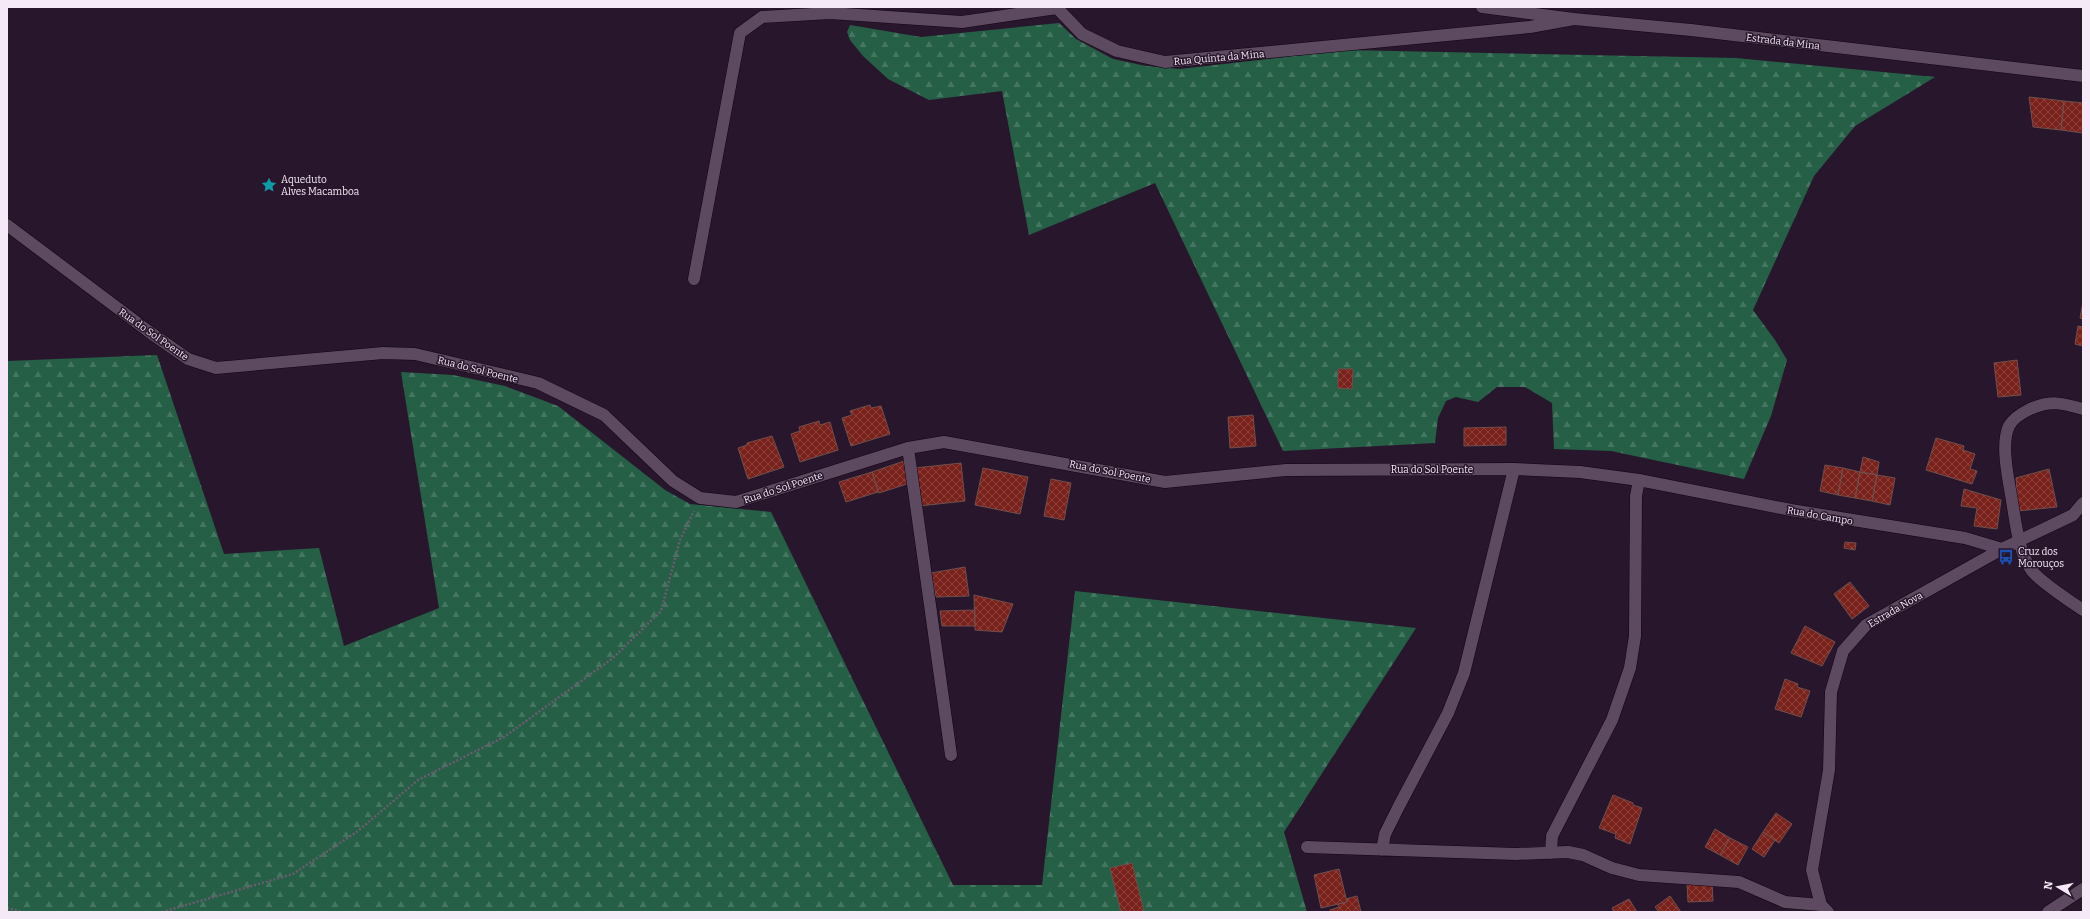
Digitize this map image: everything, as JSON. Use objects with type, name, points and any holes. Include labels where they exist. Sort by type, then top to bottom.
[{"type":"street","name":"Estrada da Mina","points":[[1482,7],[1574,19],[1691,30],[2083,76]]},
{"type":"street","name":"Rua Quinta da Mina","points":[[694,279],[740,33],[762,17],[830,13],[962,22],[1057,8],[1082,34],[1117,52],[1165,62],[1530,27],[1574,19]]},
{"type":"street","name":"Rua do Sol Poente","points":[[7,225],[148,331],[188,359],[216,368],[383,353],[415,354],[538,383],[604,415],[673,481],[700,498],[736,502],[908,448],[944,442],[1165,482],[1286,470],[1514,469],[1580,472],[1639,480]]},
{"type":"street","points":[[2083,409],[2061,403],[2043,404],[2021,413],[2009,425],[2006,436],[2006,465],[2019,541],[2033,572],[2083,610]]},
{"type":"street","points":[[908,448],[951,755]]},
{"type":"street","points":[[1382,850],[1385,834],[1448,713],[1464,673],[1514,469]]},
{"type":"street","points":[[1552,852],[1552,836],[1612,720],[1630,668],[1635,636],[1636,496],[1639,480]]},
{"type":"street","name":"Rua do Campo","points":[[1639,480],[1791,510],[1965,538],[2002,549]]},
{"type":"street","name":"Estrada Nova","points":[[1824,909],[1812,870],[1829,770],[1831,692],[1843,651],[1866,625],[2002,549],[2073,515],[2083,503]]},
{"type":"street","points":[[1307,847],[1516,854],[1568,852],[1582,855],[1612,868],[1638,875],[1739,882],[1785,902],[1824,909]]},
{"type":"street","points":[[2048,912],[2083,889]]},
{"type":"path","points":[[162,912],[293,874],[358,831],[418,780],[504,737],[613,658],[661,612],[680,540],[700,498]]},
{"type":"path","points":[[7,908],[22,912]]},
{"type":"green space","points":[[1059,23],[1076,39],[1113,59],[1146,66],[1180,69],[1345,50],[1736,58],[1935,77],[1855,126],[1814,176],[1753,310],[1775,340],[1787,360],[1771,416],[1744,479],[1611,451],[1554,449],[1552,403],[1525,387],[1497,387],[1478,402],[1456,397],[1446,401],[1438,418],[1435,443],[1283,451],[1155,183],[1029,235],[1002,91],[929,100],[888,79],[863,56],[850,40],[847,32],[850,25],[921,37]]},
{"type":"green space","points":[[157,355],[224,554],[319,548],[344,646],[439,608],[401,372],[453,375],[505,386],[558,406],[665,490],[690,504],[771,512],[953,885],[1042,885],[1075,591],[1416,628],[1284,832],[1307,912],[7,912],[7,361]]},
{"type":"building","points":[[2029,97],[2064,101],[2061,130],[2033,127]]},
{"type":"building","points":[[2064,101],[2083,103],[2083,133],[2061,130]]},
{"type":"building","points":[[2083,302],[2083,319],[2080,318]]},
{"type":"building","points":[[2078,326],[2083,327],[2083,346],[2075,344]]},
{"type":"building","points":[[2017,360],[2021,395],[1998,397],[1994,363]]},
{"type":"building","points":[[1338,369],[1353,369],[1352,389],[1338,388]]},
{"type":"building","points":[[870,405],[871,408],[881,406],[890,434],[851,446],[842,418],[852,415],[850,411]]},
{"type":"building","points":[[1253,415],[1256,446],[1230,448],[1228,417]]},
{"type":"building","points":[[819,421],[820,425],[830,422],[838,450],[800,462],[791,434],[800,431],[799,427]]},
{"type":"building","points":[[1506,427],[1506,445],[1464,446],[1464,428]]},
{"type":"building","points":[[772,436],[784,467],[748,479],[738,448],[747,445],[747,443]]},
{"type":"building","points":[[1936,438],[1964,446],[1963,450],[1975,454],[1970,469],[1977,471],[1972,484],[1926,470]]},
{"type":"building","points":[[1863,457],[1879,462],[1877,475],[1860,472]]},
{"type":"building","points":[[904,461],[910,483],[879,493],[872,472]]},
{"type":"building","points":[[961,463],[965,501],[919,506],[915,468]]},
{"type":"building","points":[[1825,465],[1843,468],[1838,495],[1820,491]]},
{"type":"building","points":[[983,468],[1028,477],[1020,514],[975,505]]},
{"type":"building","points":[[1843,468],[1860,472],[1855,498],[1838,495]]},
{"type":"building","points":[[2049,469],[2057,507],[2018,511],[2016,478]]},
{"type":"building","points":[[872,472],[878,492],[846,502],[839,482]]},
{"type":"building","points":[[1860,472],[1877,475],[1872,501],[1855,498]]},
{"type":"building","points":[[1877,475],[1895,478],[1890,505],[1872,501]]},
{"type":"building","points":[[1051,479],[1071,483],[1064,520],[1044,516]]},
{"type":"building","points":[[1964,489],[2001,500],[1997,529],[1974,526],[1977,508],[1961,506]]},
{"type":"building","points":[[1845,542],[1856,543],[1855,550],[1844,548]]},
{"type":"building","points":[[965,567],[969,596],[936,597],[931,573]]},
{"type":"building","points":[[1850,582],[1869,606],[1852,619],[1834,594]]},
{"type":"building","points":[[974,595],[1013,604],[1002,632],[975,630]]},
{"type":"building","points":[[975,610],[975,626],[942,626],[940,611]]},
{"type":"building","points":[[1805,626],[1835,642],[1822,666],[1791,653]]},
{"type":"building","points":[[1785,679],[1798,684],[1797,687],[1810,691],[1801,717],[1775,709]]},
{"type":"building","points":[[1613,795],[1642,808],[1630,844],[1615,838],[1616,834],[1599,828]]},
{"type":"building","points":[[1776,813],[1792,824],[1779,843],[1763,832]]},
{"type":"building","points":[[1715,829],[1730,838],[1720,855],[1705,847]]},
{"type":"building","points":[[1763,832],[1775,840],[1764,857],[1752,849]]},
{"type":"building","points":[[1730,838],[1748,847],[1738,865],[1720,855]]},
{"type":"building","points":[[1132,863],[1144,912],[1121,912],[1110,868]]},
{"type":"building","points":[[1339,869],[1347,902],[1321,908],[1314,875]]},
{"type":"building","points":[[1712,882],[1713,901],[1688,902],[1687,883]]},
{"type":"building","points":[[1357,896],[1361,912],[1331,912],[1330,910],[1339,907],[1338,904],[1347,902],[1346,899]]},
{"type":"building","points":[[1670,896],[1681,912],[1659,912],[1655,907]]},
{"type":"building","points":[[1629,899],[1637,912],[1614,912],[1612,908]]},
{"type":"place","name":"Aqueduto Alves Macamboa","points":[[269,185]]},
{"type":"place","name":"Cruz dos Morouços","points":[[2006,557]]}]
